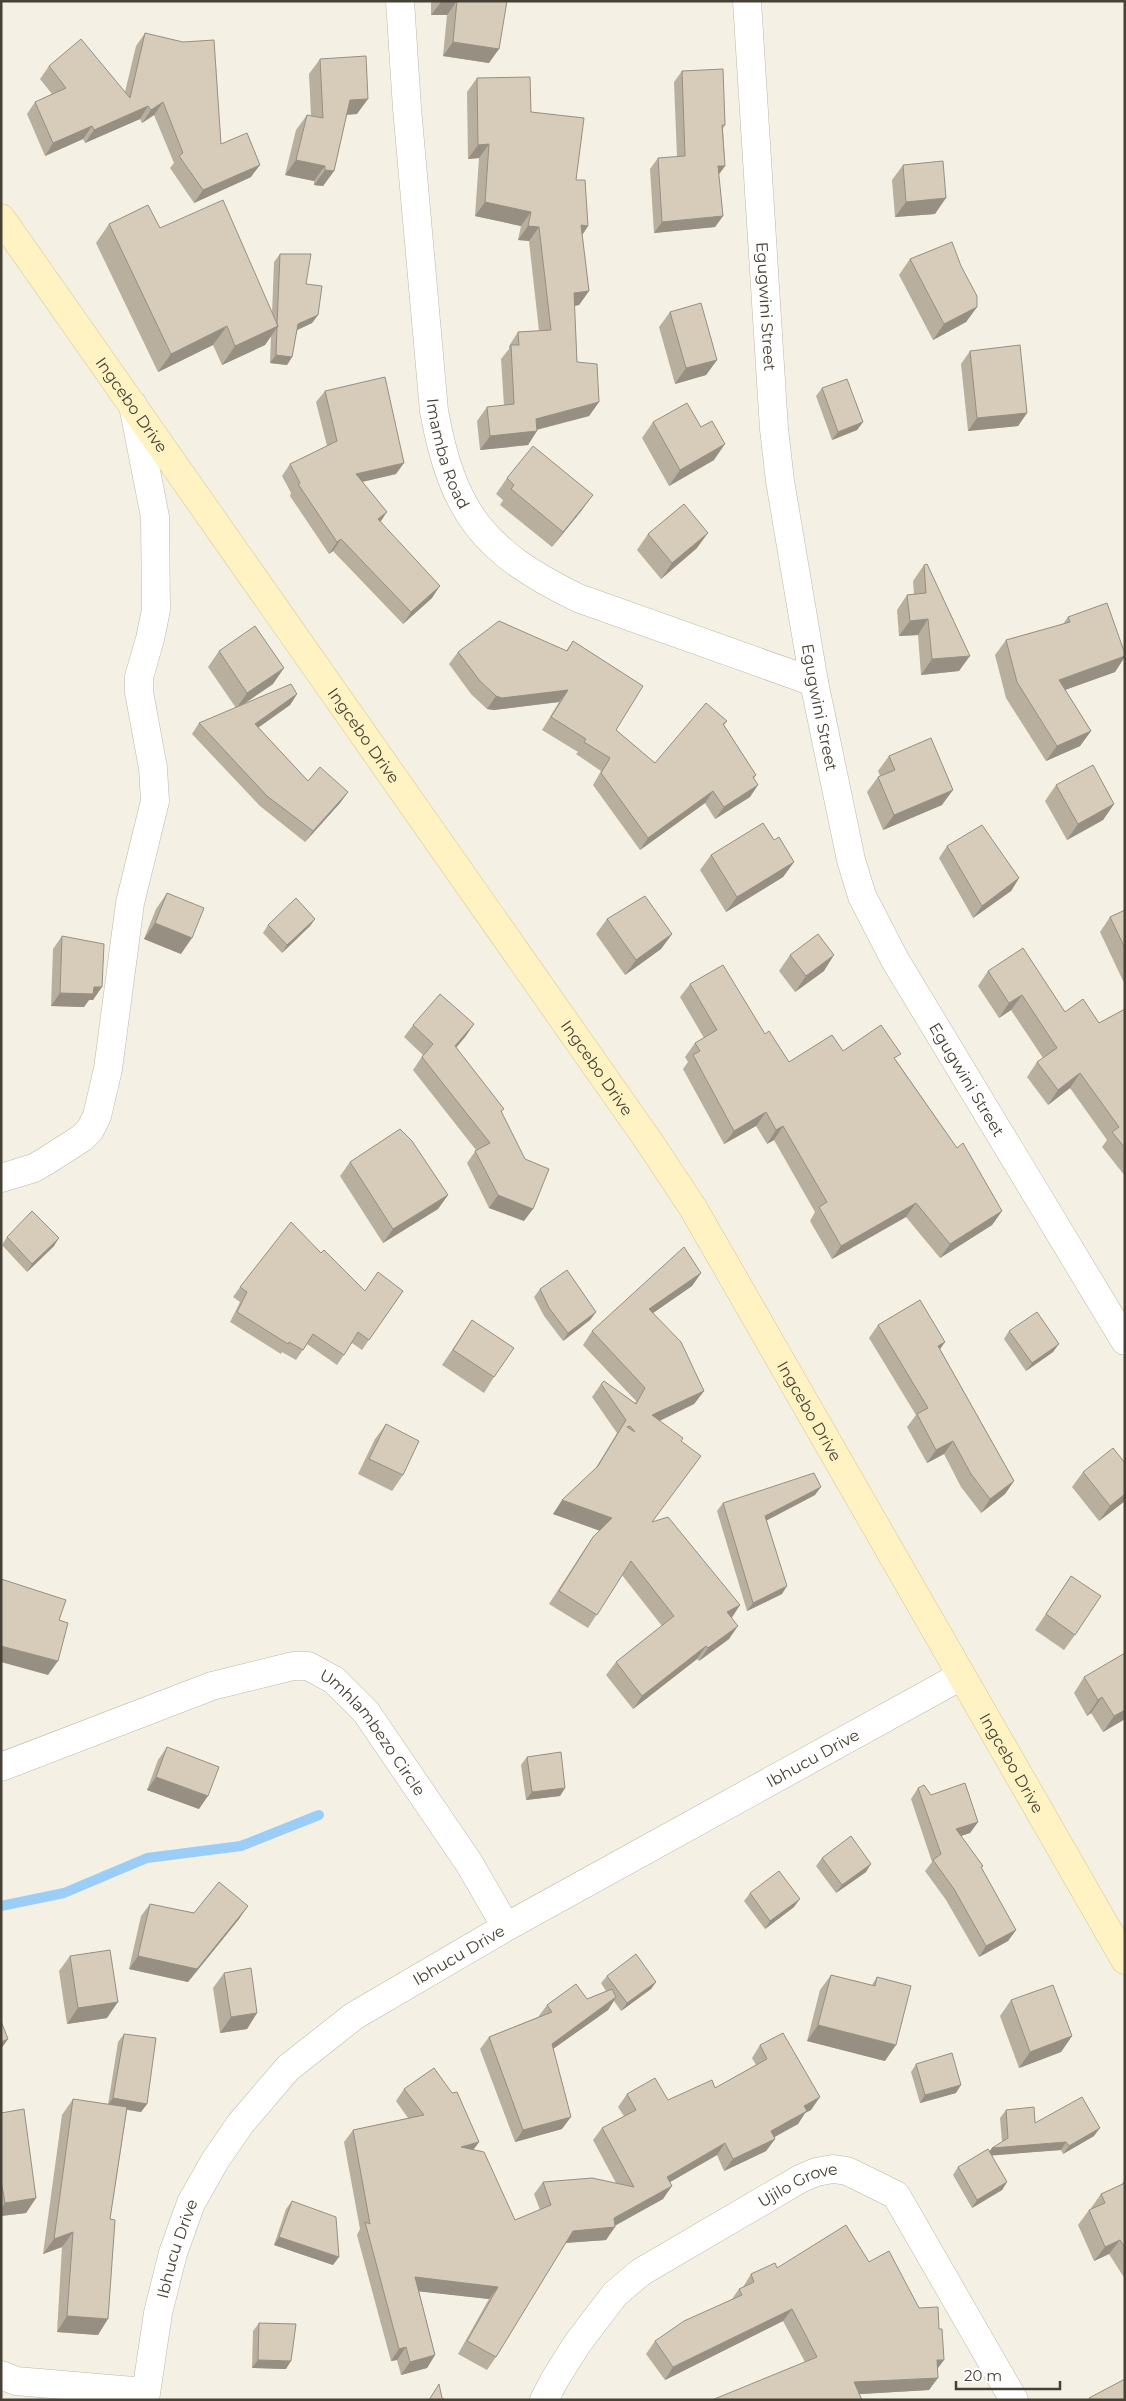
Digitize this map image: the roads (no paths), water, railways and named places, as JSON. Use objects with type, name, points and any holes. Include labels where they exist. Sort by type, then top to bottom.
[{"type":"main road","name":"Ingcebo Drive","points":[[1,218],[644,1135],[693,1208],[1125,1960]]},
{"type":"street","name":"Imamba Road","points":[[400,1],[407,108],[434,411],[443,455],[454,487],[468,515],[504,553],[546,582],[570,594],[814,682]]},
{"type":"street","name":"Egugwini Street","points":[[747,1],[774,429],[780,481],[814,682],[851,860],[862,896],[877,927],[1125,1341]]},
{"type":"street","points":[[1,1178],[34,1168],[82,1138],[90,1130],[97,1116],[108,1069],[130,903],[155,801],[156,787],[139,692],[139,677],[150,640],[156,610],[155,517],[132,405]]},
{"type":"street","name":"Umhlambezo Circle","points":[[1,1767],[212,1686],[293,1666],[308,1666],[334,1680],[366,1712],[470,1863],[506,1927]]},
{"type":"street","name":"Ibhucu Drive","points":[[145,2396],[158,2313],[173,2252],[191,2203],[216,2159],[241,2123],[288,2068],[354,2016],[506,1927],[961,1676]]},
{"type":"street","name":"Ujilo Grove","points":[[544,2400],[555,2378],[577,2344],[615,2294],[641,2272],[800,2179],[816,2172],[833,2169],[853,2174],[896,2195],[1006,2397]]},
{"type":"street","points":[[1,2375],[16,2381],[145,2396]]},
{"type":"waterway","points":[[1,1906],[64,1893],[147,1858],[241,1846],[319,1815]]}]
